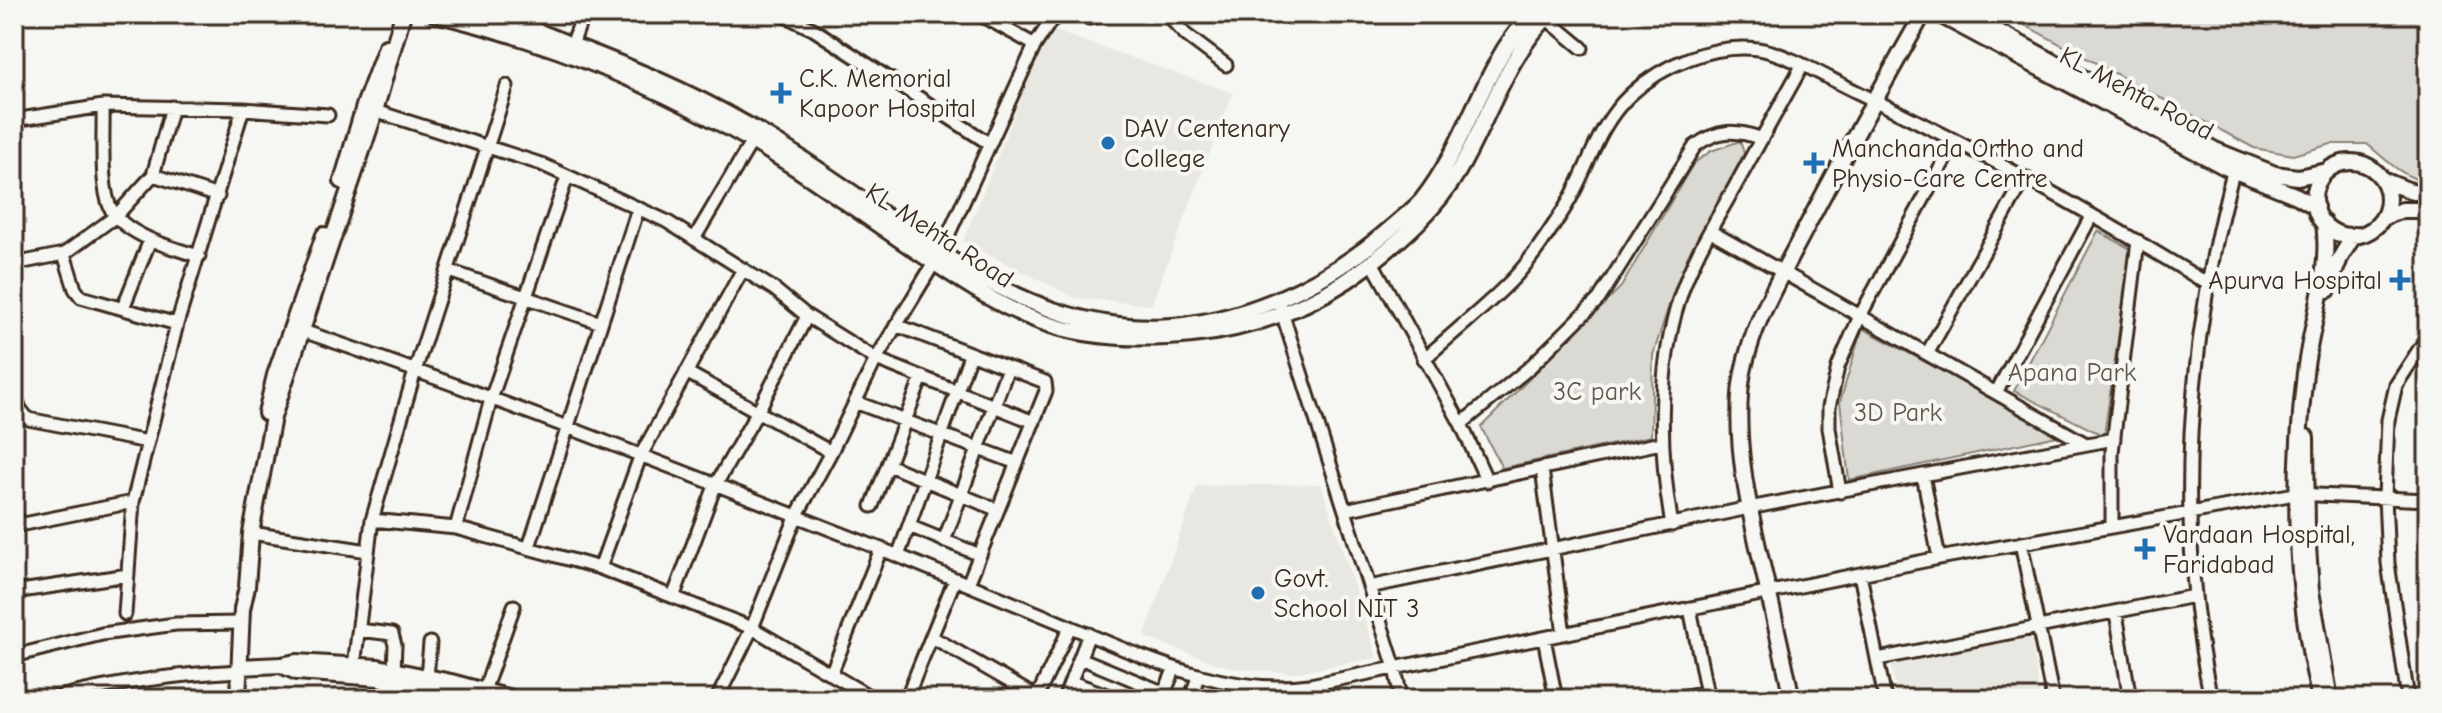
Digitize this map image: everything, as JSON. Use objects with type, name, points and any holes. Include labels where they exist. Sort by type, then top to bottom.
[{"type":"street","points":[[238,699],[244,594],[239,585],[248,543],[253,464],[275,375],[296,329],[322,241],[369,109],[386,47],[394,45],[403,14]]},
{"type":"street","name":"KL Mehta Road","points":[[435,14],[571,51]]},
{"type":"street","name":"KL Mehta Road","points":[[485,14],[571,51],[718,122],[755,136],[802,171],[937,258],[984,296],[1040,322],[1100,336],[1158,338],[1219,332],[1261,321],[1370,248],[1421,202],[1448,161],[1501,54],[1543,15]]},
{"type":"street","points":[[571,51],[583,14]]},
{"type":"street","points":[[781,14],[813,29],[990,144]]},
{"type":"street","points":[[979,14],[1035,45]]},
{"type":"street","points":[[717,699],[752,628],[796,517],[876,359],[937,258],[1035,45],[1059,14]]},
{"type":"street","points":[[1076,14],[1090,18],[1109,14]]},
{"type":"street","points":[[1166,14],[1186,35],[1226,65]]},
{"type":"street","points":[[1792,699],[1749,508],[1740,431],[1740,392],[1761,319],[1782,274],[1923,14]]},
{"type":"street","name":"KL Mehta Road","points":[[1938,14],[2316,207]]},
{"type":"street","name":"KL Mehta Road","points":[[1966,14],[2236,164],[2298,177],[2327,171]]},
{"type":"street","points":[[1543,15],[1582,48]]},
{"type":"street","name":"KL Mehta Road","points":[[1280,306],[1318,297],[1372,262],[1414,227],[1458,173],[1512,65],[1543,15]]},
{"type":"street","points":[[1424,359],[1519,272],[1568,203],[1605,124],[1631,94],[1674,65],[1733,48],[1765,50],[1874,100],[2025,178],[2208,284]]},
{"type":"street","points":[[1672,525],[1661,443],[1670,337],[1685,285],[1710,231],[1802,66]]},
{"type":"street","points":[[354,666],[372,520],[415,371],[507,86]]},
{"type":"street","points":[[103,106],[105,186],[111,209],[150,240],[199,256]]},
{"type":"street","points":[[14,120],[103,106],[243,109],[328,115]]},
{"type":"street","points":[[14,264],[64,254],[116,216],[153,175],[172,107]]},
{"type":"street","points":[[125,614],[133,502],[177,324],[243,109]]},
{"type":"street","points":[[369,109],[487,146],[666,221],[774,289],[807,316],[876,359],[1034,422]]},
{"type":"street","points":[[1461,424],[1529,368],[1599,299],[1695,146],[1715,134],[1728,131],[1743,132],[1762,139]]},
{"type":"street","points":[[694,239],[755,136]]},
{"type":"street","points":[[1840,492],[1830,445],[1829,407],[1838,367],[1860,316],[1955,141]]},
{"type":"street","points":[[2384,217],[2388,199],[2383,180],[2377,172],[2357,162],[2336,165],[2327,171],[2316,188],[2316,207],[2324,223],[2332,230],[2354,235],[2366,233],[2384,217],[2402,210],[2428,210]]},
{"type":"street","points":[[2211,699],[2194,596],[2189,512],[2192,426],[2208,284],[2236,164]]},
{"type":"street","points":[[153,175],[218,196]]},
{"type":"street","points":[[456,528],[491,399],[567,177]]},
{"type":"street","points":[[1927,354],[2025,178]]},
{"type":"street","points":[[2383,180],[2428,194]]},
{"type":"street","points":[[529,547],[638,209]]},
{"type":"street","points":[[1996,393],[2092,215]]},
{"type":"street","points":[[2320,699],[2302,614],[2302,493],[2305,370],[2326,256],[2324,223]]},
{"type":"street","points":[[1710,231],[2086,444]]},
{"type":"street","points":[[2330,699],[2311,591],[2302,493],[2316,341],[2330,282],[2354,235]]},
{"type":"street","points":[[123,308],[150,240]]},
{"type":"street","points":[[2112,527],[2114,439],[2138,241]]},
{"type":"street","points":[[64,254],[75,289],[81,297],[177,324]]},
{"type":"street","points":[[1372,262],[1461,424],[1487,481]]},
{"type":"street","points":[[600,568],[640,457],[743,269]]},
{"type":"street","points":[[449,271],[601,323]]},
{"type":"street","points":[[1280,306],[1395,668],[1401,699]]},
{"type":"street","points":[[674,595],[715,486],[807,316]]},
{"type":"street","points":[[896,325],[1045,382],[1046,391],[968,584]]},
{"type":"street","points":[[296,329],[491,399],[881,549],[1174,670],[1248,685],[1310,685],[1939,558],[2302,493],[2428,500]]},
{"type":"street","points":[[2408,699],[2392,599],[2385,497],[2391,402],[2396,385],[2428,336]]},
{"type":"street","points":[[898,556],[970,355]]},
{"type":"street","points":[[944,541],[1008,368]]},
{"type":"street","points":[[686,372],[831,452]]},
{"type":"street","points":[[872,506],[922,377]]},
{"type":"street","points":[[14,394],[28,419],[148,442]]},
{"type":"street","points":[[855,402],[1017,463]]},
{"type":"street","points":[[1369,587],[1749,508],[2114,439]]},
{"type":"street","points":[[1345,510],[1661,443]]},
{"type":"street","points":[[888,465],[998,510]]},
{"type":"street","points":[[1542,469],[1564,634]]},
{"type":"street","points":[[1923,475],[1939,558]]},
{"type":"street","points":[[14,511],[17,525],[133,502]]},
{"type":"street","points":[[372,520],[456,528],[600,568],[752,628],[874,699]]},
{"type":"street","points":[[909,526],[980,555]]},
{"type":"street","points":[[248,543],[368,551]]},
{"type":"street","points":[[2021,543],[2053,699]]},
{"type":"street","points":[[831,674],[881,549]]},
{"type":"street","points":[[1860,574],[1885,699]]},
{"type":"street","points":[[14,592],[128,575]]},
{"type":"street","points":[[906,699],[955,579]]},
{"type":"street","points":[[1878,659],[2194,596]]},
{"type":"street","points":[[484,691],[514,606]]},
{"type":"street","points":[[1669,699],[1707,695],[1690,608]]},
{"type":"street","points":[[2116,613],[2130,699]]},
{"type":"street","points":[[14,656],[102,634],[176,624],[241,623]]},
{"type":"street","points":[[932,637],[1039,698],[1070,627]]},
{"type":"street","points":[[359,630],[392,634],[395,645],[394,671]]},
{"type":"street","points":[[1064,699],[1089,634]]},
{"type":"street","points":[[1544,638],[1556,699]]},
{"type":"street","points":[[427,677],[430,643]]},
{"type":"street","points":[[1080,658],[1164,696],[1174,670]]},
{"type":"street","points":[[51,699],[103,685],[178,673],[296,662],[394,671],[514,699]]},
{"type":"street","points":[[281,665],[297,672],[378,678],[465,699]]},
{"type":"street","points":[[1190,699],[1199,675]]},
{"type":"street","points":[[1071,682],[1118,699]]},
{"type":"street","points":[[1310,685],[1312,699]]},
{"type":"shaded area","name":"DAV Centenary College","points":[[1049,29],[1233,93],[1151,305],[1075,298],[963,242]]},
{"type":"shaded area","name":"Govt. School NIT 3","points":[[1321,484],[1377,658],[1292,673],[1231,668],[1144,637],[1197,486]]},
{"type":"shaded area","points":[[2031,636],[2040,699],[1899,699],[1890,663]]},
{"type":"green space","points":[[2004,14],[2428,14],[2428,182],[2403,173],[2367,144],[2331,144],[2293,155],[2254,148]]},
{"type":"green space","name":"3C park","points":[[1740,141],[1744,153],[1721,200],[1698,237],[1672,296],[1653,355],[1651,436],[1502,468],[1481,427],[1621,287],[1693,164],[1711,151]]},
{"type":"green space","name":"Apana Park","points":[[2098,231],[2131,249],[2104,436],[2014,391]]},
{"type":"green space","name":"3D Park","points":[[1862,328],[2062,435],[1849,480],[1840,402]]},
{"type":"place","name":"C.K. Memorial Kapoor Hospital","points":[[781,93]]},
{"type":"place","name":"DAV Centenary College","points":[[1108,143]]},
{"type":"place","name":"Manchanda Ortho and Physio-Care Centre","points":[[1814,163]]},
{"type":"place","name":"Apurva Hospital","points":[[2400,280]]},
{"type":"place","name":"Vardaan Hospital, Faridabad","points":[[2145,549]]},
{"type":"place","name":"Govt. School NIT 3","points":[[1258,593]]}]
